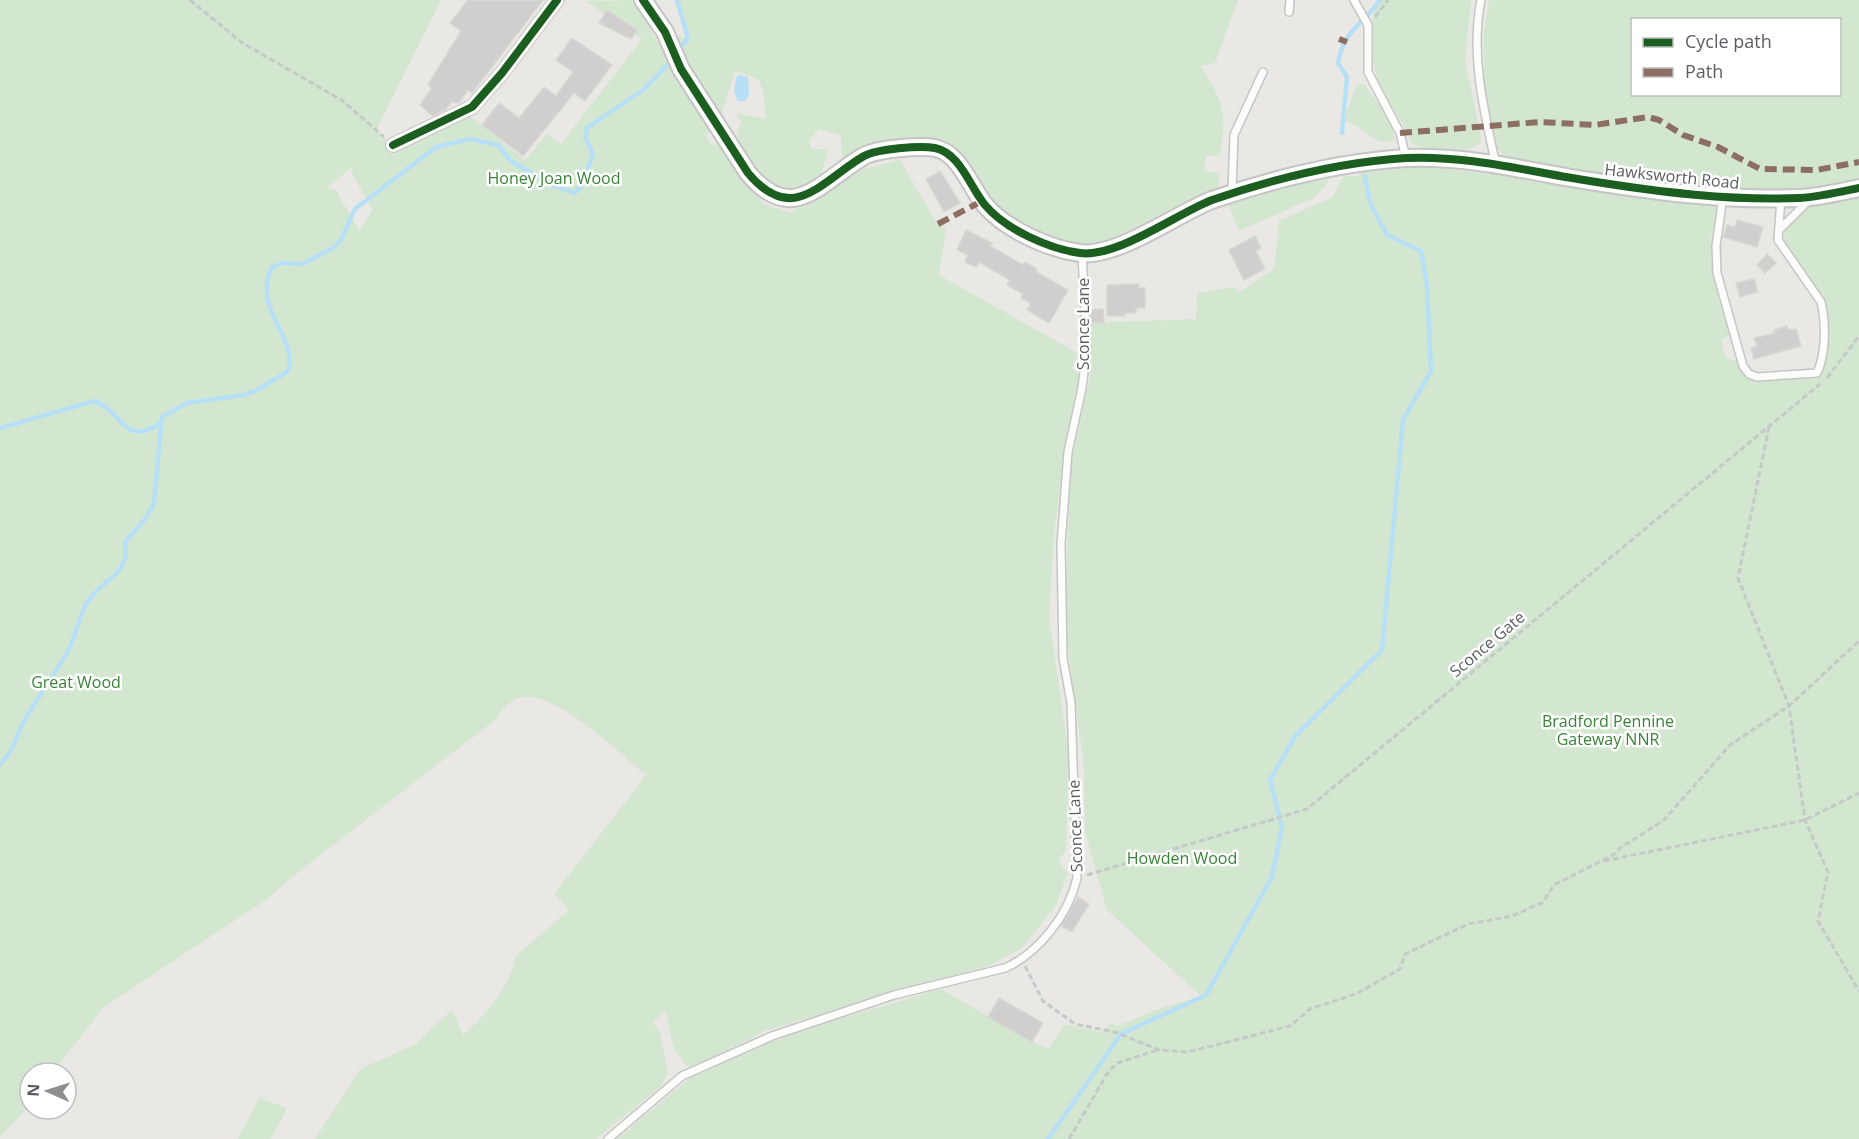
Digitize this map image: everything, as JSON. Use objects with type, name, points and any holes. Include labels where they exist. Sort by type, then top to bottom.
[{"type":"street","points":[[393,145],[472,107],[502,73],[557,0]]},
{"type":"street","points":[[642,0],[664,32],[681,69],[748,173],[760,187],[772,196],[802,198],[867,154],[922,146],[939,148],[955,159],[986,207],[1024,233],[1082,254]]},
{"type":"street","name":"Hawksworth Road","points":[[1082,254],[1105,252],[1209,201],[1232,194],[1287,178],[1406,158],[1496,165],[1590,182],[1722,197],[1810,197],[1859,188]]},
{"type":"lane","points":[[1289,12],[1290,0]]},
{"type":"lane","points":[[1354,0],[1367,23],[1368,72],[1400,133],[1406,158]]},
{"type":"lane","points":[[1481,0],[1477,58],[1496,165]]},
{"type":"lane","points":[[1232,194],[1234,135],[1263,72]]},
{"type":"lane","points":[[1722,197],[1716,246],[1717,273],[1743,366],[1749,374],[1757,377],[1817,373],[1822,358],[1824,313],[1821,303],[1778,240],[1781,197]]},
{"type":"lane","points":[[1779,230],[1809,203],[1810,197]]},
{"type":"lane","name":"Sconce Lane","points":[[608,1139],[682,1076],[772,1036],[894,995],[1005,968],[1022,960],[1047,936],[1073,895],[1077,878],[1071,702],[1063,658],[1061,544],[1068,452],[1082,388],[1087,348],[1082,254]]},
{"type":"path","points":[[190,0],[241,42],[343,101],[393,145]]},
{"type":"path","points":[[1367,23],[1388,0]]},
{"type":"path","points":[[1769,426],[1738,578],[1789,706],[1805,820],[1828,872],[1818,921],[1859,991]]},
{"type":"path","points":[[1022,960],[1043,1001],[1075,1024],[1115,1032],[1159,1050],[1188,1052],[1290,1026],[1310,1009],[1356,994],[1400,969],[1405,954],[1468,924],[1513,916],[1543,902],[1554,885],[1595,862],[1613,855],[1620,848],[1664,820],[1730,745],[1789,706],[1859,641]]},
{"type":"path","points":[[1595,862],[1805,820],[1859,794]]},
{"type":"path","points":[[1069,1139],[1107,1074],[1117,1063],[1159,1050]]},
{"type":"green space","points":[[0,0],[441,0],[376,130],[393,145],[467,114],[525,160],[547,134],[561,144],[642,39],[585,1],[633,0],[713,132],[705,135],[712,145],[720,144],[764,204],[790,213],[861,170],[900,160],[934,219],[946,230],[939,275],[1079,354],[1072,368],[1080,374],[1067,434],[1054,533],[1049,617],[1069,756],[1066,850],[1058,861],[1068,873],[1056,905],[1023,947],[991,965],[767,1030],[696,1066],[687,1067],[673,1046],[666,1011],[652,1022],[660,1032],[668,1074],[660,1087],[596,1139],[315,1139],[360,1069],[414,1045],[452,1010],[463,1035],[479,1020],[503,989],[515,957],[569,910],[554,894],[641,782],[647,770],[643,773],[602,737],[566,711],[532,697],[518,698],[508,705],[495,720],[297,873],[266,900],[104,1007],[61,1061],[18,1061],[18,1118],[0,1137]],"holes":[[[353,166],[352,174],[373,210],[359,231],[335,189],[326,189]]]},
{"type":"green space","points":[[677,0],[1238,0],[1215,63],[1200,66],[1214,89],[1222,109],[1223,130],[1219,156],[1206,156],[1204,171],[1220,173],[1217,189],[1094,247],[1050,237],[1009,216],[988,195],[950,142],[901,145],[843,162],[840,135],[819,129],[809,141],[811,149],[829,149],[820,177],[800,190],[771,184],[759,175],[744,157],[737,134],[741,121],[735,113],[765,119],[764,95],[759,80],[735,70],[722,113],[682,62],[669,33],[687,38]]},
{"type":"green space","points":[[1380,0],[1471,0],[1465,61],[1482,141],[1475,146],[1449,151],[1413,145],[1385,96],[1376,72],[1372,23]]},
{"type":"green space","points":[[1489,0],[1859,0],[1859,186],[1815,191],[1727,190],[1639,181],[1508,160],[1493,145],[1478,72],[1484,71],[1484,31]]},
{"type":"green space","points":[[1357,84],[1364,84],[1383,111],[1391,126],[1394,141],[1379,141],[1344,120]]},
{"type":"green space","points":[[1410,166],[1449,169],[1678,201],[1716,204],[1711,252],[1716,289],[1730,335],[1722,340],[1725,357],[1739,362],[1749,379],[1760,382],[1817,376],[1825,360],[1828,314],[1818,291],[1791,255],[1786,244],[1785,233],[1789,223],[1812,206],[1859,195],[1859,1139],[617,1139],[690,1078],[770,1040],[779,1041],[791,1033],[941,989],[1048,1049],[1065,1024],[1104,1033],[1110,1023],[1118,1026],[1156,1010],[1201,996],[1107,910],[1085,832],[1084,767],[1068,649],[1066,580],[1071,464],[1090,376],[1091,323],[1196,319],[1197,293],[1234,287],[1238,293],[1274,269],[1279,221],[1333,197],[1343,176],[1359,176],[1359,172]]},
{"type":"green space","points":[[1327,179],[1328,182],[1315,197],[1239,231],[1227,202],[1295,184]]},
{"type":"green space","points":[[259,1098],[287,1108],[271,1139],[238,1139]]},
{"type":"water","points":[[740,75],[748,77],[749,95],[745,101],[738,101],[734,92],[736,77]]},
{"type":"building","points":[[468,0],[543,0],[472,93],[468,90],[459,103],[452,102],[446,109],[433,116],[420,105],[432,88],[428,85],[461,31],[450,23]]},
{"type":"building","points":[[607,10],[637,30],[631,39],[599,23]]},
{"type":"building","points":[[572,38],[612,65],[585,101],[574,93],[523,156],[482,125],[499,103],[519,118],[544,87],[556,96],[573,72],[556,60]]},
{"type":"building","points":[[940,171],[960,203],[944,212],[926,179]]},
{"type":"building","points":[[1737,220],[1763,227],[1757,247],[1723,237],[1727,225],[1735,227]]},
{"type":"building","points":[[966,230],[992,243],[990,246],[1023,265],[1025,262],[1037,269],[1036,272],[1068,290],[1049,323],[1027,310],[1031,303],[1021,298],[1023,294],[1007,285],[1010,280],[979,262],[976,267],[965,262],[968,255],[957,250]]},
{"type":"building","points":[[1255,236],[1261,248],[1256,251],[1265,269],[1244,280],[1229,250]]},
{"type":"building","points":[[1767,254],[1776,263],[1765,273],[1757,265]]},
{"type":"building","points":[[1754,279],[1758,292],[1740,297],[1736,283]]},
{"type":"building","points":[[1139,284],[1139,288],[1145,288],[1145,308],[1136,308],[1136,313],[1125,313],[1125,316],[1107,316],[1107,285]]},
{"type":"building","points":[[1103,309],[1104,323],[1091,323],[1091,310]]},
{"type":"building","points":[[1787,326],[1788,330],[1796,329],[1801,346],[1754,359],[1751,348],[1757,346],[1754,338],[1775,333],[1774,330]]},
{"type":"building","points":[[1078,897],[1089,904],[1072,932],[1061,926]]},
{"type":"building","points":[[999,998],[1043,1023],[1032,1042],[988,1017]]},
{"type":"waterway","points":[[677,0],[688,38],[678,51]]},
{"type":"waterway","points":[[1342,133],[1347,77],[1338,63],[1341,52],[1354,28],[1380,0]]},
{"type":"waterway","points":[[0,764],[11,750],[27,715],[68,651],[86,604],[119,570],[126,554],[125,542],[146,518],[154,503],[162,417],[187,403],[244,395],[261,388],[288,371],[290,359],[287,347],[267,296],[267,282],[272,267],[283,263],[302,264],[333,248],[341,240],[355,209],[436,147],[470,139],[498,145],[511,161],[549,184],[574,193],[581,187],[593,154],[585,137],[587,128],[643,90],[672,60]]},
{"type":"waterway","points":[[1048,1139],[1121,1034],[1206,995],[1272,877],[1282,827],[1270,780],[1296,735],[1382,650],[1403,420],[1431,371],[1427,285],[1421,251],[1387,235],[1370,203],[1365,176]]},
{"type":"waterway","points":[[0,428],[94,401],[112,412],[131,430],[138,432],[148,430],[161,423]]},
{"type":"marked path","points":[[1339,39],[1347,42]]},
{"type":"marked path","points":[[1400,133],[1540,122],[1595,125],[1648,117],[1659,120],[1683,135],[1718,147],[1760,169],[1817,170],[1859,162]]},
{"type":"marked path","points":[[938,224],[982,201]]},
{"type":"cycle path","points":[[393,145],[472,107],[502,73],[557,0]]},
{"type":"cycle path","points":[[643,0],[665,32],[681,69],[748,173],[764,189],[779,197],[793,198],[820,187],[864,156],[878,151],[899,148],[935,148],[944,151],[958,163],[985,205],[1004,222],[1042,242],[1080,253],[1095,253],[1111,249],[1212,200],[1259,185],[1332,168],[1382,160],[1452,159],[1616,185],[1721,197],[1800,198],[1859,188]]},
{"type":"park label","name":"Honey Joan Wood","points":[[554,178]]},
{"type":"park label","name":"Great Wood","points":[[76,682]]},
{"type":"park label","name":"Bradford Pennine Gateway NNR","points":[[1608,730]]},
{"type":"park label","name":"Howden Wood","points":[[1182,858]]}]
